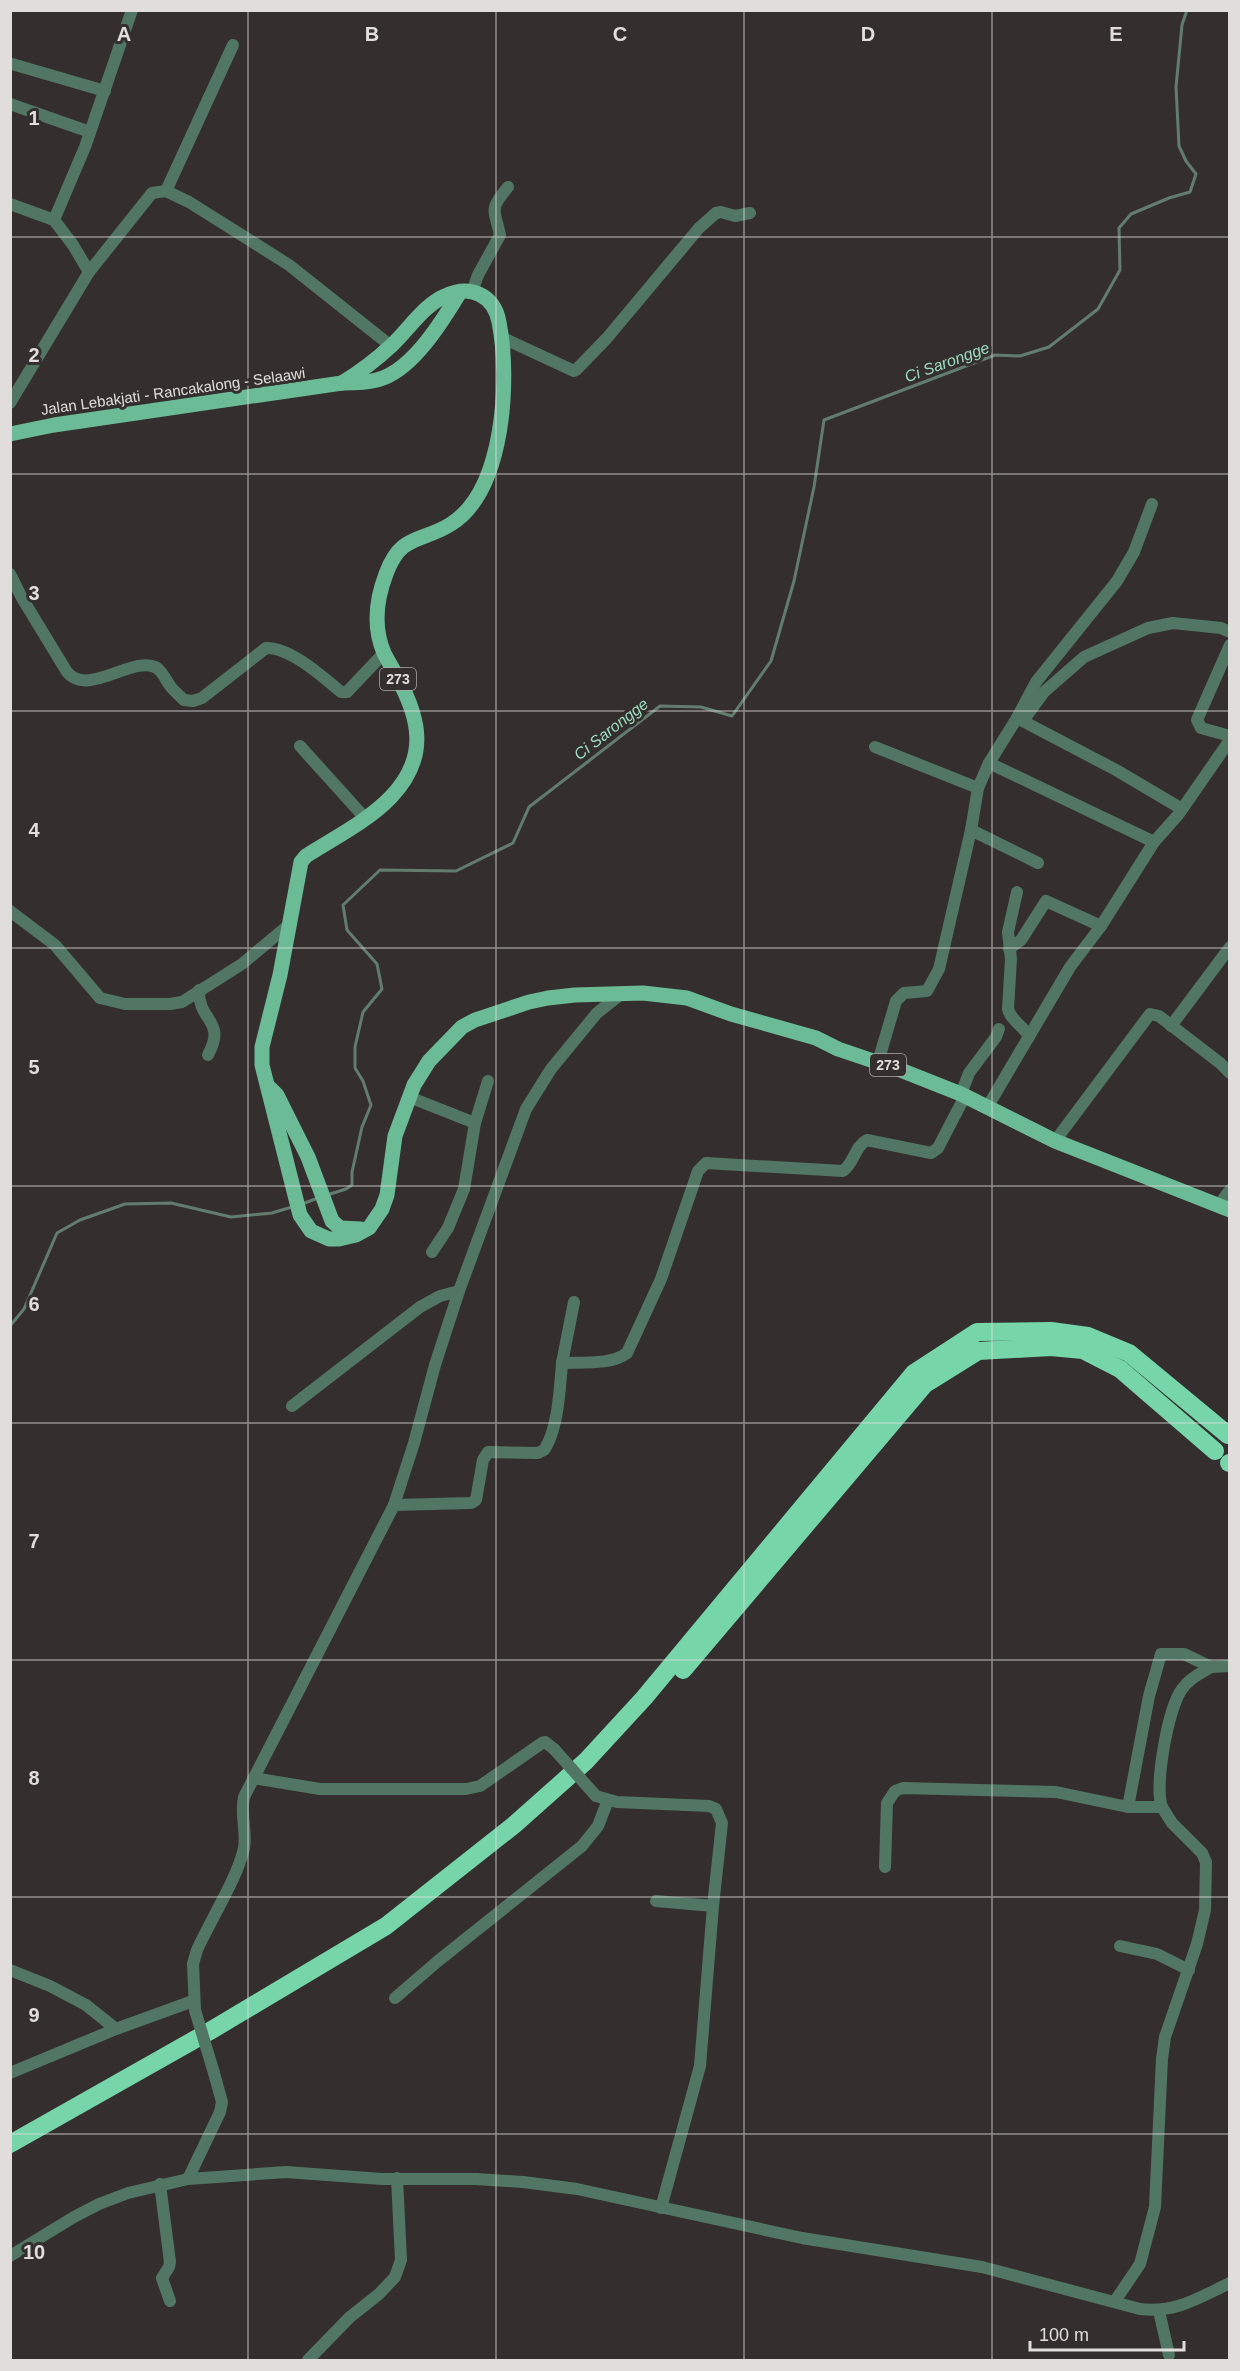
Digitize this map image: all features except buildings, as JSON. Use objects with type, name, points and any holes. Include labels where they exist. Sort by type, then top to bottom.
[{"type":"highway","points":[[10,2144],[210,2031],[386,1926],[514,1825],[586,1761],[644,1698],[915,1373],[977,1332],[1051,1331],[1088,1336],[1129,1353],[1228,1435]]},
{"type":"highway","points":[[10,2155],[215,2040],[402,1927],[537,1821],[653,1706],[925,1384],[978,1352],[1051,1347],[1083,1350],[1120,1368],[1215,1451]]},
{"type":"main road","name":"273","points":[[466,292],[489,300],[495,306],[503,338],[505,391],[503,410],[486,475],[480,491],[464,513],[452,524],[407,543],[398,551],[391,561],[376,607],[379,636],[384,653],[411,708],[418,739],[411,769],[392,796],[365,818],[306,856],[298,871],[291,923],[262,1047],[261,1056],[267,1087],[297,1205],[304,1224],[311,1231],[329,1239],[356,1235],[369,1228],[382,1209],[387,1195],[395,1136],[421,1072],[450,1037],[475,1020],[548,998],[656,993],[687,998],[731,1014],[816,1038],[838,1049],[963,1095],[1055,1141],[1224,1208]]},
{"type":"main road","name":"Jalan Lebakjati - Rancakalong - Selaawi","points":[[342,384],[391,346],[438,300],[466,292]]},
{"type":"main road","name":"Jalan Lebakjati - Rancakalong - Selaawi","points":[[10,434],[66,423],[370,381],[385,377],[402,366],[433,333],[466,292]]},
{"type":"main road","name":"273","points":[[267,1087],[278,1095],[284,1106],[308,1156],[332,1221],[340,1228],[369,1228]]},
{"type":"street","points":[[54,220],[90,132],[132,10]]},
{"type":"street","points":[[166,191],[233,45]]},
{"type":"street","points":[[12,64],[105,91]]},
{"type":"street","points":[[10,104],[90,132]]},
{"type":"street","points":[[466,292],[500,235],[493,211],[496,201],[508,187]]},
{"type":"street","points":[[10,403],[89,272],[152,193],[166,191],[189,202],[289,265],[391,346]]},
{"type":"street","points":[[10,204],[54,220],[73,244],[89,272]]},
{"type":"street","points":[[503,338],[576,370],[607,338],[699,228],[721,212],[735,216],[750,213]]},
{"type":"street","points":[[1019,720],[1036,682],[1117,581],[1134,552],[1152,504]]},
{"type":"street","points":[[10,574],[22,598],[72,679],[100,678],[148,665],[156,668],[184,700],[193,702],[202,698],[266,648],[271,648],[298,659],[344,693],[384,653]]},
{"type":"street","points":[[878,1062],[896,1001],[904,993],[927,991],[939,969],[971,830],[978,788],[989,763],[1019,720],[1069,669],[1091,652],[1154,626],[1173,623],[1221,628],[1230,632]]},
{"type":"street","points":[[988,1106],[1070,967],[1101,926],[1154,842],[1182,808],[1230,738],[1201,728],[1197,720],[1230,645]]},
{"type":"street","points":[[1036,682],[1037,700]]},
{"type":"street","points":[[1019,720],[1116,770],[1182,808]]},
{"type":"street","points":[[300,746],[365,818]]},
{"type":"street","points":[[875,747],[978,788]]},
{"type":"street","points":[[989,763],[1154,842]]},
{"type":"street","points":[[971,830],[1038,863]]},
{"type":"street","points":[[1017,892],[1008,932],[1011,958],[1008,1009],[1011,1017],[1025,1028],[1029,1037]]},
{"type":"street","points":[[1009,949],[1022,940],[1046,901],[1101,926]]},
{"type":"street","points":[[10,911],[55,945],[100,998],[125,1004],[182,1002],[242,964],[291,923]]},
{"type":"street","points":[[1171,1026],[1230,946]]},
{"type":"street","points":[[199,990],[198,1003],[213,1027],[215,1037],[208,1055]]},
{"type":"street","points":[[188,2179],[220,2112],[222,2102],[194,2005],[193,1964],[196,1950],[242,1855],[246,1836],[242,1820],[243,1804],[253,1778],[394,1505],[459,1291],[526,1109],[551,1069],[597,1013],[621,994]]},
{"type":"street","points":[[1055,1141],[1149,1014],[1156,1015],[1230,1073]]},
{"type":"street","points":[[562,1363],[612,1360],[627,1353],[661,1279],[702,1165],[712,1163],[843,1171],[849,1166],[860,1144],[867,1140],[931,1153],[938,1148],[963,1095],[969,1073],[996,1037],[999,1029]]},
{"type":"street","points":[[432,1252],[458,1209],[468,1172],[475,1123],[488,1082]]},
{"type":"street","points":[[409,1097],[475,1123]]},
{"type":"street","points":[[1224,1208],[1230,1190]]},
{"type":"street","points":[[292,1406],[420,1307],[440,1296],[459,1291]]},
{"type":"street","points":[[394,1505],[471,1503],[476,1500],[483,1460],[488,1452],[538,1453],[544,1450],[550,1437],[561,1386],[562,1363],[574,1302]]},
{"type":"street","points":[[1128,1807],[1149,1696],[1159,1657],[1164,1652],[1184,1654],[1211,1668]]},
{"type":"street","points":[[1115,2301],[1140,2264],[1150,2230],[1157,2185],[1162,2059],[1165,2037],[1189,1970],[1205,1910],[1206,1862],[1202,1853],[1172,1823],[1162,1807],[1158,1790],[1170,1718],[1180,1691],[1190,1679],[1211,1668],[1230,1666]]},
{"type":"street","points":[[253,1778],[320,1789],[466,1789],[480,1786],[545,1742],[602,1798],[709,1806],[716,1809],[722,1823],[712,1906],[699,2073],[661,2208]]},
{"type":"street","points":[[885,1867],[887,1803],[895,1791],[903,1788],[1056,1792],[1128,1807],[1162,1807]]},
{"type":"street","points":[[395,1998],[582,1846],[598,1826],[602,1798]]},
{"type":"street","points":[[656,1901],[712,1906]]},
{"type":"street","points":[[1120,1946],[1157,1954],[1189,1970]]},
{"type":"street","points":[[10,1970],[86,2005],[116,2030]]},
{"type":"street","points":[[10,2073],[116,2030],[194,2005]]},
{"type":"street","points":[[10,2256],[99,2204],[160,2184],[188,2179],[286,2172],[397,2178],[476,2179],[577,2189],[802,2238],[982,2267],[1140,2309],[1159,2311],[1180,2306],[1230,2283]]},
{"type":"street","points":[[308,2361],[350,2317],[379,2294],[395,2277],[401,2260],[397,2178]]},
{"type":"street","points":[[160,2184],[170,2262],[162,2278],[170,2301]]},
{"type":"street","points":[[1159,2311],[1169,2355]]},
{"type":"waterway","name":"Ci Sarongge","points":[[327,1195],[352,1185],[352,1172],[362,1127],[371,1105],[363,1081],[355,1068],[355,1047],[363,1012],[382,989],[377,964],[347,930],[343,905],[380,870],[456,871],[513,843],[529,807],[660,706],[701,707],[732,716],[771,661],[794,581],[814,487],[824,420],[995,355],[1020,356],[1049,347],[1098,309],[1120,270],[1119,228],[1131,214],[1190,192],[1196,174],[1186,161],[1179,146],[1176,87],[1182,25],[1187,10]]},
{"type":"waterway","name":"Ci Sarongge","points":[[302,1204],[318,1198]]},
{"type":"waterway","name":"Ci Sarongge","points":[[10,1326],[24,1309],[57,1233],[80,1220],[125,1204],[171,1203],[231,1217],[272,1213],[292,1207]]}]
